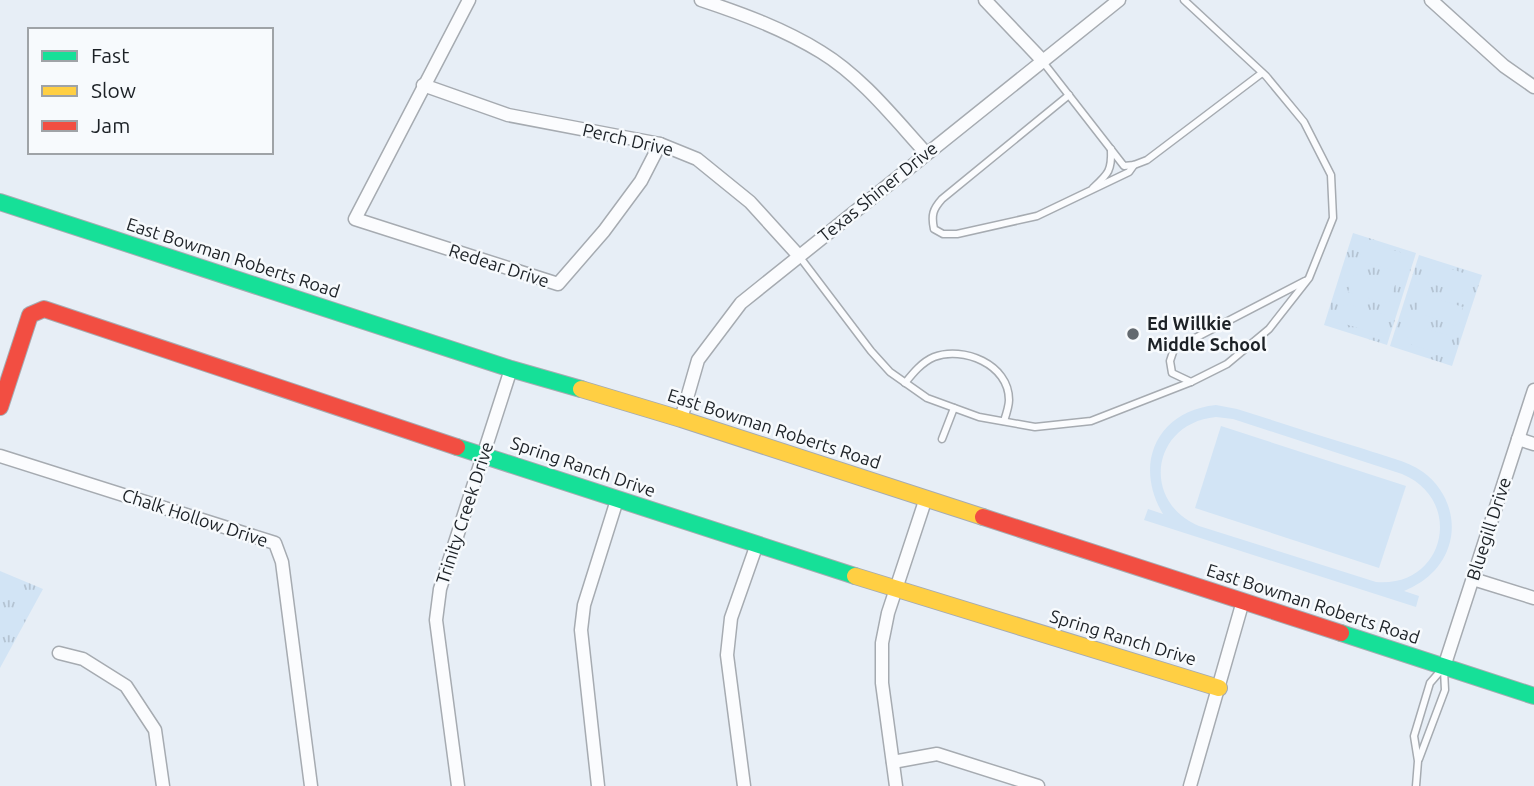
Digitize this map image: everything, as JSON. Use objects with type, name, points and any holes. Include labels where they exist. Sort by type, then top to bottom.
[{"type":"street","points":[[423,85],[469,0]]},
{"type":"street","points":[[701,0],[755,18],[822,53],[872,94],[926,153]]},
{"type":"street","points":[[985,0],[1042,60]]},
{"type":"street","name":"Texas Shiner Drive","points":[[681,419],[698,360],[741,303],[1119,0]]},
{"type":"street","points":[[1431,0],[1504,66],[1534,87]]},
{"type":"street","name":"Perch Drive","points":[[423,85],[508,115],[660,144],[697,159],[750,202],[799,256]]},
{"type":"street","name":"Redear Drive","points":[[423,85],[355,219],[558,284],[641,181],[660,144]]},
{"type":"street","name":"East Bowman Roberts Road","points":[[0,202],[511,369],[681,419],[1534,696]]},
{"type":"street","name":"Spring Ranch Drive","points":[[0,407],[30,315],[44,309],[617,500],[1219,688]]},
{"type":"street","name":"Trinity Creek Drive","points":[[458,786],[436,620],[440,589],[511,369]]},
{"type":"street","name":"Bluegill Drive","points":[[1444,667],[1534,390]]},
{"type":"street","points":[[1518,439],[1534,444]]},
{"type":"street","name":"Chalk Hollow Drive","points":[[0,456],[275,544],[282,562],[311,786]]},
{"type":"street","points":[[896,786],[881,683],[882,643],[888,613],[926,498]]},
{"type":"street","points":[[598,786],[581,630],[584,605],[617,500]]},
{"type":"street","points":[[744,786],[727,655],[731,618],[757,544]]},
{"type":"street","points":[[1473,579],[1534,598]]},
{"type":"street","points":[[1190,786],[1243,601]]},
{"type":"street","points":[[59,653],[83,659],[126,685],[155,730],[163,786]]},
{"type":"street","points":[[893,762],[937,754],[1038,786]]},
{"type":"lane","points":[[799,256],[890,372],[927,398],[979,417],[1035,427],[1091,421],[1191,382],[1227,364],[1269,329],[1309,278],[1333,218],[1331,175],[1304,122],[1262,73],[1184,0]]},
{"type":"lane","points":[[1042,60],[1124,166],[1147,160],[1262,73]]},
{"type":"lane","points":[[1069,95],[942,199],[934,207],[931,218],[934,229],[943,234],[957,234],[1037,216],[1129,172],[1134,165]]},
{"type":"lane","points":[[1089,191],[1111,168],[1111,149]]},
{"type":"lane","points":[[1167,391],[1174,349],[1309,278]]},
{"type":"lane","points":[[905,383],[917,369],[934,357],[954,353],[975,356],[995,370],[1004,382],[1009,399],[1004,421]]},
{"type":"lane","points":[[1172,373],[1191,382]]},
{"type":"lane","points":[[942,439],[954,408]]},
{"type":"lane","points":[[1418,761],[1445,690],[1444,667]]},
{"type":"lane","points":[[1416,786],[1418,761],[1414,736],[1430,683],[1444,667]]},
{"type":"green space","points":[[1353,233],[1416,253],[1387,345],[1324,325]]},
{"type":"green space","points":[[1364,241],[1406,254],[1400,273],[1359,260]]},
{"type":"green space","points":[[1419,255],[1482,275],[1452,366],[1390,346]]},
{"type":"green space","points":[[1432,263],[1473,276],[1467,295],[1426,282]]},
{"type":"green space","points":[[1354,273],[1395,285],[1389,304],[1348,292]]},
{"type":"green space","points":[[1422,294],[1463,307],[1456,326],[1416,312]]},
{"type":"green space","points":[[1344,303],[1385,315],[1379,334],[1338,322]]},
{"type":"green space","points":[[1412,324],[1453,337],[1447,356],[1406,343]]},
{"type":"green space","points":[[1216,405],[1237,409],[1402,461],[1430,478],[1446,501],[1452,528],[1449,547],[1435,570],[1404,591],[1419,596],[1416,607],[1144,520],[1148,509],[1163,514],[1154,495],[1150,477],[1151,459],[1156,443],[1165,429],[1196,409]],"holes":[[[1216,417],[1233,419],[1402,474],[1422,486],[1434,503],[1440,521],[1438,540],[1431,557],[1418,571],[1400,580],[1376,582],[1199,526],[1180,514],[1168,499],[1162,482],[1161,464],[1167,448],[1178,433],[1194,422]]]},
{"type":"green space","points":[[1221,426],[1406,486],[1379,568],[1195,508]]},
{"type":"green space","points":[[0,571],[43,589],[0,668]]},
{"type":"traffic: fast","points":[[0,202],[511,369],[581,389]]},
{"type":"traffic: fast","points":[[457,447],[855,576]]},
{"type":"traffic: fast","points":[[1341,633],[1534,696]]},
{"type":"traffic: slow","points":[[581,389],[983,517]]},
{"type":"traffic: slow","points":[[855,576],[1219,688]]},
{"type":"traffic: jam","points":[[0,407],[30,315],[44,309],[457,447]]},
{"type":"traffic: jam","points":[[983,517],[1341,633]]},
{"type":"place","name":"Ed Willkie Middle School","points":[[1133,334]]}]
